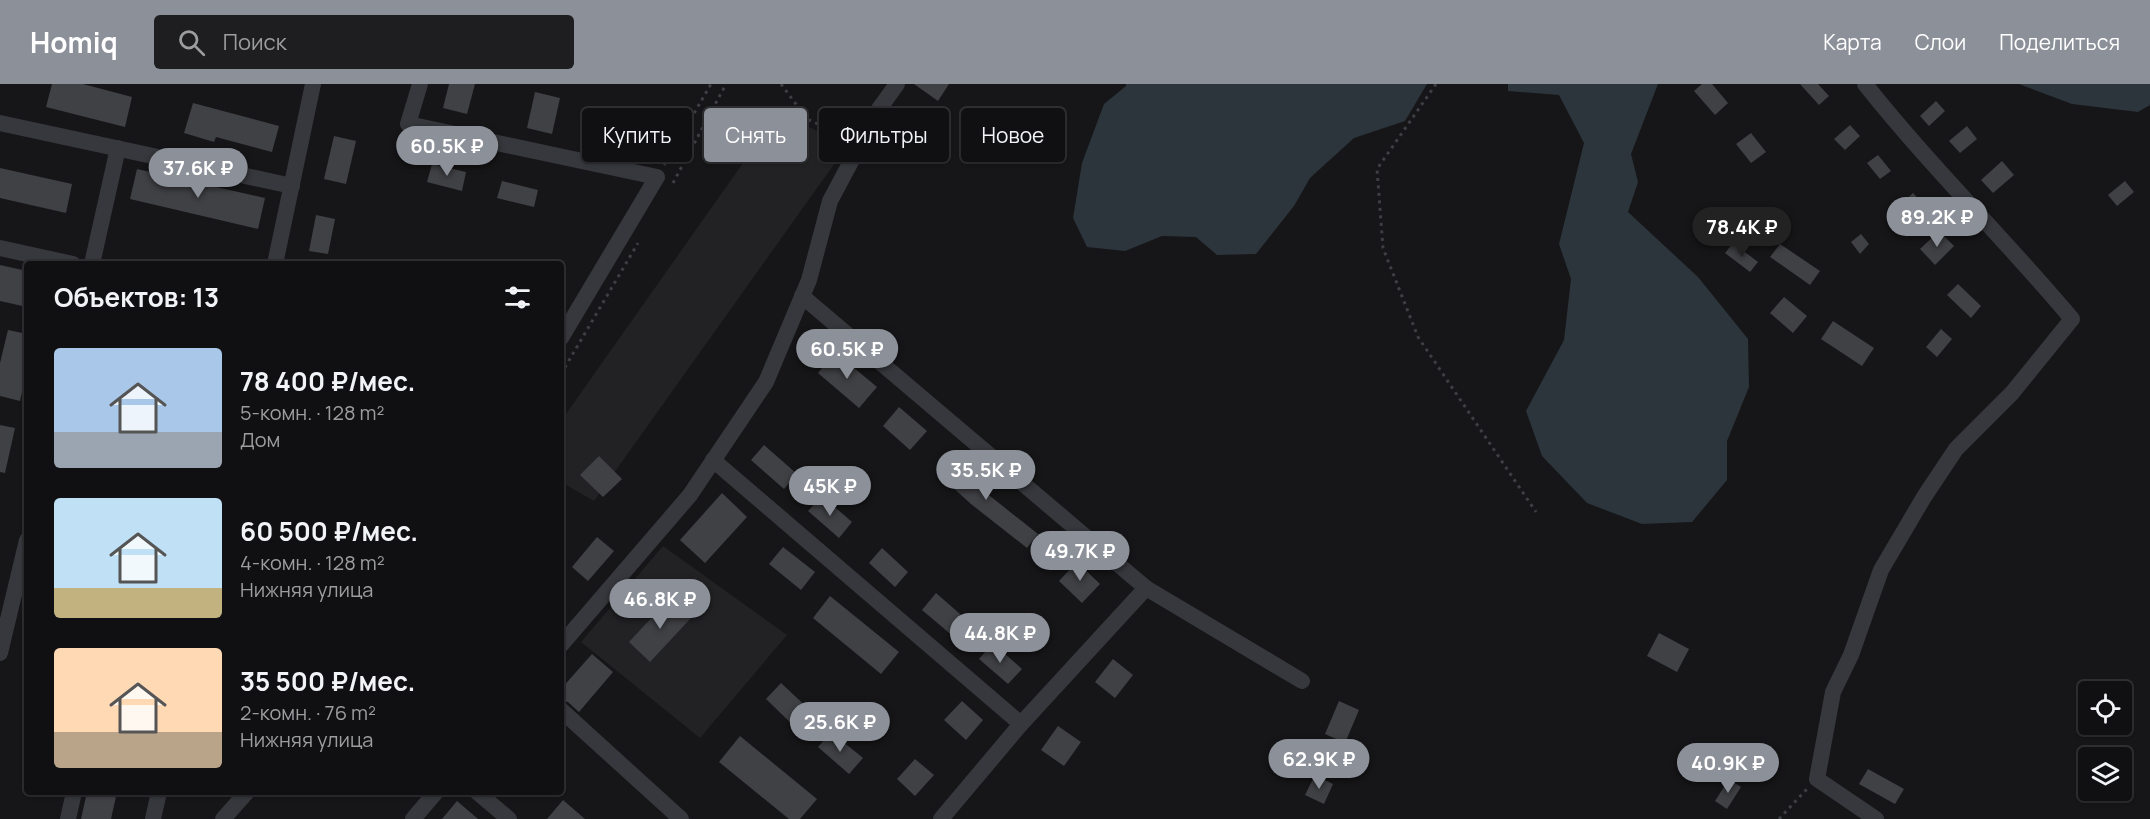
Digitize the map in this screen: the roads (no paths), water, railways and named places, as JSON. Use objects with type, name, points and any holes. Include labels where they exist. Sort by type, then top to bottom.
[{"type":"street","points":[[276,261],[313,84]]},
{"type":"street","points":[[420,84],[408,124],[657,177],[564,333]]},
{"type":"street","points":[[564,642],[690,495],[766,382],[809,280],[830,201],[879,109],[897,84]]},
{"type":"street","points":[[1865,84],[1895,121],[2072,319],[2012,393],[1956,449],[1924,497],[1881,570],[1851,655],[1833,692],[1817,779],[1876,819]]},
{"type":"street","points":[[0,123],[292,186]]},
{"type":"street","points":[[93,261],[118,148]]},
{"type":"street","points":[[0,248],[59,261]]},
{"type":"street","points":[[802,296],[1146,588],[1302,681]]},
{"type":"street","points":[[713,460],[1021,724]]},
{"type":"street","points":[[0,653],[24,553]]},
{"type":"street","points":[[941,819],[1021,724],[1146,588]]},
{"type":"street","points":[[564,713],[681,819]]},
{"type":"street","points":[[68,819],[73,795]]},
{"type":"street","points":[[153,819],[158,795]]},
{"type":"street","points":[[223,819],[243,795]]},
{"type":"street","points":[[413,819],[433,795]]},
{"type":"street","points":[[481,795],[509,819]]}]
